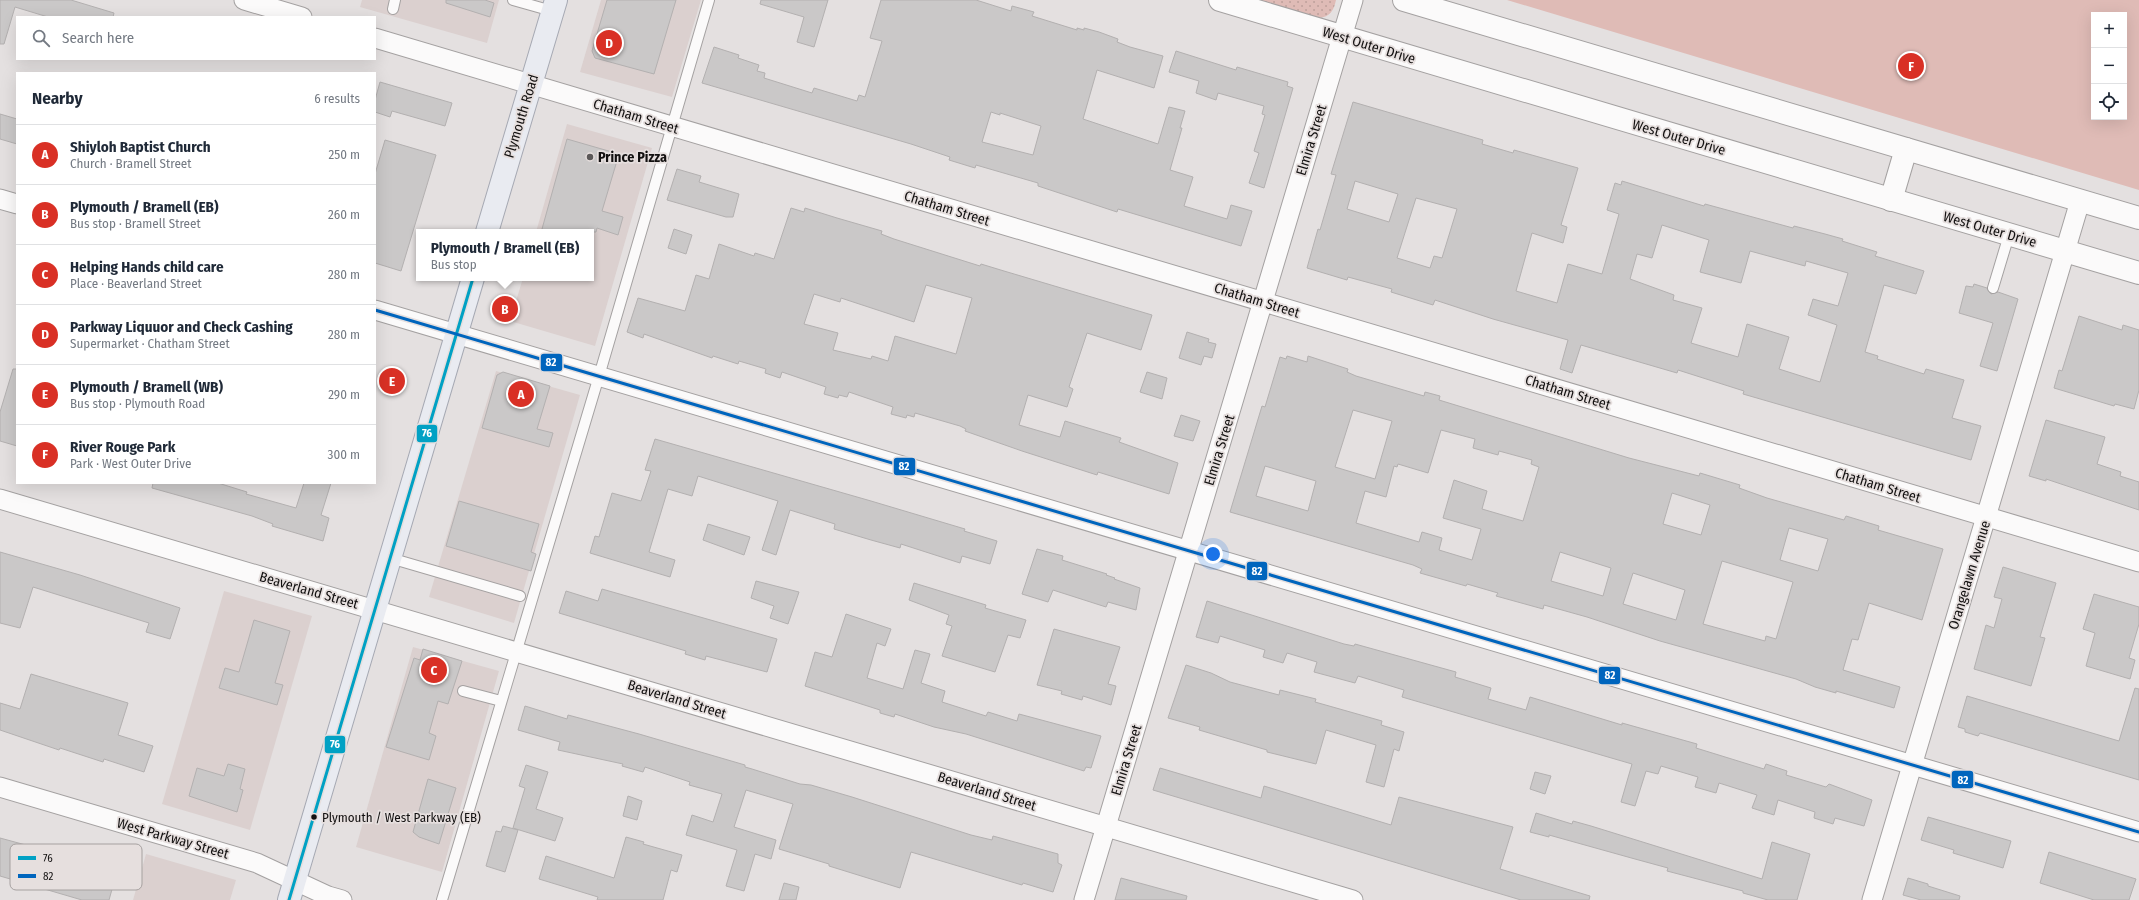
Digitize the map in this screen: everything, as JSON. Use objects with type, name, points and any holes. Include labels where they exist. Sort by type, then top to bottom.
[{"type":"main road","name":"West Outer Drive","points":[[1220,0],[2139,273]]},
{"type":"main road","points":[[1404,0],[2139,218]]},
{"type":"main road","name":"Plymouth Road","points":[[488,229],[554,6]]},
{"type":"main road","points":[[1891,200],[1906,149]]},
{"type":"main road","points":[[288,900],[472,281]]},
{"type":"street","points":[[244,0],[299,16]]},
{"type":"street","name":"Elmira Street","points":[[1084,900],[1353,0]]},
{"type":"street","name":"Chatham Street","points":[[376,38],[2139,562]]},
{"type":"street","points":[[0,199],[16,204]]},
{"type":"street","name":"Orangelawn Avenue","points":[[1872,900],[2080,201]]},
{"type":"street","points":[[376,310],[2139,832]]},
{"type":"street","name":"Beaverland Street","points":[[0,499],[1353,900]]},
{"type":"street","name":"West Parkway Street","points":[[0,787],[257,863],[295,879],[328,896],[342,900]]},
{"type":"lane","points":[[513,0],[554,6]]},
{"type":"lane","points":[[442,900],[599,376],[709,0]]},
{"type":"lane","points":[[1993,288],[2010,234]]},
{"type":"lane","points":[[390,558],[520,596]]},
{"type":"lane","points":[[463,691],[501,702]]},
{"type":"shaded area","points":[[362,0],[499,0],[487,43],[360,7]]},
{"type":"shaded area","points":[[601,0],[701,0],[672,97],[580,72]]},
{"type":"shaded area","points":[[1259,0],[1336,0],[1329,15],[1319,18]]},
{"type":"shaded area","points":[[1507,0],[2139,0],[2139,190]]},
{"type":"shaded area","points":[[567,124],[652,148],[595,346],[510,321],[522,281],[594,281],[594,229],[537,229]]},
{"type":"shaded area","points":[[496,371],[580,395],[514,623],[429,597]]},
{"type":"shaded area","points":[[224,591],[312,616],[250,830],[162,804]]},
{"type":"shaded area","points":[[413,647],[499,671],[442,872],[356,847]]},
{"type":"shaded area","points":[[146,854],[236,880],[230,900],[133,900],[136,890],[142,890],[142,868]]},
{"type":"building","points":[[0,0],[71,0],[114,13],[113,16],[45,16],[15,7],[4,44],[0,44]]},
{"type":"building","points":[[446,0],[485,0],[494,3],[490,17],[446,3]]},
{"type":"building","points":[[607,0],[676,0],[654,74],[595,58],[592,51]]},
{"type":"building","points":[[761,0],[828,0],[814,47],[797,42],[804,17],[760,4]]},
{"type":"building","points":[[881,0],[976,0],[1011,11],[1012,6],[1034,12],[1032,16],[1077,30],[1077,28],[1084,30],[1084,28],[1099,32],[1118,39],[1117,42],[1130,47],[1163,56],[1154,88],[1097,70],[1083,119],[1158,144],[1169,107],[1185,111],[1180,128],[1182,128],[1170,170],[1193,177],[1184,206],[1227,219],[1231,205],[1252,211],[1241,246],[1118,209],[1117,212],[1038,186],[1038,183],[976,165],[975,168],[949,160],[950,157],[911,144],[702,83],[714,47],[739,55],[738,58],[759,65],[757,71],[765,73],[764,78],[812,93],[814,88],[857,101],[859,95],[865,97],[882,41],[870,38]],"holes":[[[991,112],[1000,115],[1000,113],[1041,126],[1033,155],[982,142]]]},
{"type":"building","points":[[1176,51],[1236,70],[1237,67],[1288,82],[1287,86],[1293,88],[1264,188],[1249,183],[1259,153],[1254,151],[1265,115],[1262,114],[1264,106],[1218,93],[1216,100],[1196,93],[1199,81],[1169,72]]},
{"type":"building","points":[[380,82],[452,103],[445,126],[392,111],[390,117],[376,112],[376,96]]},
{"type":"building","points":[[1353,102],[1483,140],[1482,144],[1513,153],[1514,150],[1578,168],[1561,225],[1567,227],[1563,243],[1532,233],[1516,291],[1557,303],[1568,264],[1602,274],[1619,214],[1607,210],[1615,183],[1621,185],[1622,181],[1704,206],[1705,204],[1793,228],[1794,226],[1843,239],[1842,241],[1877,252],[1875,256],[1924,271],[1916,294],[1884,285],[1865,352],[1878,356],[1877,359],[1924,374],[1926,369],[1964,380],[1952,418],[1981,426],[1971,460],[1743,394],[1744,391],[1678,370],[1677,373],[1581,345],[1572,373],[1560,369],[1568,340],[1493,319],[1435,300],[1433,305],[1391,292],[1392,289],[1348,277],[1347,280],[1307,268],[1336,175],[1331,174]],"holes":[[[1355,181],[1398,194],[1389,222],[1347,209]],[[1416,198],[1457,209],[1442,258],[1434,256],[1430,268],[1397,258]],[[1662,225],[1709,240],[1700,272],[1741,283],[1750,251],[1805,266],[1806,261],[1848,273],[1838,306],[1813,299],[1808,315],[1837,325],[1820,382],[1779,369],[1789,337],[1747,324],[1738,357],[1691,343],[1702,308],[1673,300],[1674,295],[1630,279],[1637,254],[1652,258]]]},
{"type":"building","points":[[0,114],[16,119],[16,144],[0,139]]},
{"type":"building","points":[[567,139],[619,154],[602,211],[623,217],[618,235],[597,228],[596,232],[594,232],[594,229],[542,229]]},
{"type":"building","points":[[385,140],[436,155],[401,271],[376,263],[376,171]]},
{"type":"building","points":[[677,169],[701,176],[699,182],[739,194],[733,217],[726,217],[667,200]]},
{"type":"building","points":[[791,208],[804,212],[805,208],[882,231],[881,234],[894,239],[980,266],[981,264],[1152,315],[1141,350],[1087,333],[1069,387],[1073,389],[1067,407],[1028,395],[1019,425],[1060,437],[1065,421],[1121,438],[1119,442],[1178,463],[1169,494],[1098,472],[1097,475],[965,431],[966,429],[960,426],[915,413],[914,417],[907,415],[906,418],[891,414],[893,407],[849,392],[847,397],[839,395],[838,398],[824,394],[826,387],[782,372],[780,378],[765,373],[766,369],[739,361],[738,364],[713,356],[712,358],[644,334],[643,338],[627,332],[638,298],[685,311],[696,275],[709,279],[719,244],[754,256],[755,253],[774,259]],"holes":[[[926,285],[972,298],[956,354],[895,336],[888,361],[872,356],[871,359],[833,350],[838,333],[804,324],[814,294],[840,302],[841,298],[914,322]]]},
{"type":"building","points":[[674,229],[692,235],[686,254],[668,248]]},
{"type":"building","points":[[1974,284],[1987,288],[1991,294],[1998,292],[2018,299],[1997,371],[1980,366],[1993,323],[1959,313],[1966,286],[1973,287]]},
{"type":"building","points":[[2079,316],[2122,330],[2123,325],[2139,330],[2139,390],[2134,409],[2115,404],[2114,406],[2054,388],[2059,370],[2062,371]]},
{"type":"building","points":[[1187,332],[1209,339],[1208,342],[1216,344],[1212,358],[1204,356],[1201,365],[1179,358]]},
{"type":"building","points":[[1287,356],[1307,362],[1308,356],[1348,369],[1347,372],[1356,376],[1424,396],[1425,392],[1440,396],[1439,400],[1629,458],[1699,476],[1700,473],[1740,485],[1739,488],[1767,498],[1844,520],[1846,516],[1879,526],[1878,530],[1943,549],[1922,620],[1869,603],[1858,640],[1852,639],[1843,670],[1900,687],[1894,708],[1836,691],[1836,693],[1815,687],[1796,679],[1660,641],[1587,617],[1544,605],[1543,609],[1496,596],[1498,593],[1420,573],[1422,569],[1413,565],[1230,512],[1262,406],[1265,407],[1280,357],[1286,359]],"holes":[[[1353,410],[1392,421],[1375,479],[1335,467]],[[1441,430],[1475,439],[1473,448],[1498,455],[1499,451],[1532,460],[1531,464],[1539,467],[1523,521],[1482,509],[1487,491],[1454,480],[1443,518],[1481,529],[1472,560],[1439,550],[1442,538],[1422,532],[1419,542],[1356,523],[1365,491],[1386,497],[1394,466],[1397,467],[1398,464],[1428,473]],[[1265,466],[1316,481],[1308,511],[1256,496]],[[1672,493],[1710,505],[1701,535],[1663,524]],[[1789,528],[1828,539],[1818,571],[1780,560]],[[1560,552],[1611,568],[1603,596],[1551,581]],[[1722,561],[1793,582],[1776,639],[1766,636],[1765,641],[1703,624]],[[1633,573],[1685,590],[1676,620],[1623,604]]]},
{"type":"building","points":[[13,369],[16,369],[16,446],[0,441],[0,412]]},
{"type":"building","points":[[503,372],[550,386],[537,429],[553,433],[549,447],[482,428],[497,375]]},
{"type":"building","points":[[1147,372],[1167,378],[1162,399],[1140,392]]},
{"type":"building","points":[[1181,415],[1200,421],[1193,441],[1174,436]]},
{"type":"building","points":[[2046,420],[2105,437],[2097,464],[2121,472],[2120,476],[2139,482],[2139,510],[2046,479],[2046,481],[2029,476]]},
{"type":"building","points":[[655,439],[965,529],[964,531],[997,541],[990,564],[962,556],[960,563],[901,544],[900,548],[834,529],[835,524],[790,510],[776,555],[762,550],[778,501],[698,476],[692,496],[668,489],[649,552],[675,560],[670,577],[590,553],[595,536],[599,537],[612,493],[641,501],[651,471],[645,470]]},
{"type":"building","points":[[153,484],[221,484],[247,492],[246,494],[296,508],[304,484],[331,484],[321,515],[329,518],[323,541],[272,526],[273,524],[252,516],[152,488]]},
{"type":"building","points":[[459,501],[539,524],[531,552],[536,554],[531,571],[446,546]]},
{"type":"building","points":[[708,524],[750,537],[744,555],[703,540]]},
{"type":"building","points":[[1037,549],[1063,556],[1062,560],[1107,574],[1106,575],[1115,578],[1114,579],[1140,588],[1136,610],[1108,602],[1106,607],[1053,590],[1048,602],[1022,594]]},
{"type":"building","points":[[0,552],[80,575],[180,608],[170,639],[146,632],[149,623],[33,587],[20,628],[0,623]]},
{"type":"building","points":[[2003,567],[2056,583],[2040,637],[2045,638],[2031,686],[1974,669],[1986,625],[1994,628],[2002,599],[1994,597]]},
{"type":"building","points":[[756,581],[799,592],[788,624],[770,618],[774,606],[751,598]]},
{"type":"building","points":[[914,583],[986,605],[985,608],[1026,620],[1020,638],[1008,635],[995,672],[942,656],[952,626],[946,624],[949,615],[909,600]]},
{"type":"building","points":[[602,589],[777,639],[767,672],[706,656],[705,660],[685,654],[686,651],[559,613],[566,591],[598,601]]},
{"type":"building","points":[[2094,594],[2139,607],[2139,624],[2129,658],[2135,660],[2130,679],[2086,666],[2095,633],[2083,629]]},
{"type":"building","points":[[1207,601],[1344,644],[1354,646],[1355,644],[1456,672],[1455,677],[1491,688],[1488,699],[1526,710],[1530,697],[1622,725],[1622,723],[1697,744],[1696,748],[1764,769],[1766,764],[1787,771],[1786,775],[1826,787],[1829,784],[1872,800],[1864,826],[1835,818],[1833,824],[1814,818],[1815,812],[1778,800],[1774,815],[1752,808],[1757,795],[1719,783],[1716,793],[1695,787],[1698,777],[1661,766],[1658,774],[1646,771],[1635,806],[1621,802],[1632,764],[1402,697],[1404,690],[1358,676],[1355,683],[1314,672],[1317,662],[1287,653],[1283,663],[1263,657],[1265,650],[1220,636],[1218,643],[1196,637]]},
{"type":"building","points":[[846,614],[891,629],[885,646],[877,643],[867,678],[903,689],[915,650],[930,654],[921,683],[945,691],[942,702],[986,716],[988,712],[1017,721],[1019,714],[1101,736],[1091,768],[1086,767],[1084,771],[966,734],[934,727],[895,714],[894,717],[880,713],[880,710],[805,686],[815,652],[832,657]]},
{"type":"building","points":[[254,620],[290,631],[275,683],[283,685],[277,705],[219,688],[225,668],[239,672]]},
{"type":"building","points":[[1054,629],[1120,647],[1108,684],[1116,686],[1111,705],[1083,696],[1082,700],[1061,694],[1062,691],[1037,685]]},
{"type":"building","points":[[423,649],[462,661],[448,704],[438,701],[429,733],[436,736],[429,760],[386,747],[414,658],[420,660]]},
{"type":"building","points":[[1186,665],[1211,673],[1230,682],[1279,695],[1280,690],[1316,699],[1315,702],[1382,721],[1381,725],[1404,732],[1399,751],[1394,749],[1384,787],[1366,782],[1376,745],[1326,730],[1316,764],[1267,752],[1267,750],[1199,730],[1200,727],[1168,718]]},
{"type":"building","points":[[31,674],[128,703],[118,735],[153,746],[144,772],[104,759],[103,762],[60,748],[59,750],[0,730],[0,703],[20,709]]},
{"type":"building","points":[[2135,688],[2139,689],[2139,780],[1980,733],[1978,736],[1965,732],[1965,729],[1958,727],[1967,696],[2119,741]]},
{"type":"building","points":[[525,706],[567,719],[568,715],[639,734],[745,765],[745,767],[800,784],[811,785],[852,797],[971,835],[992,840],[993,836],[1058,854],[1058,863],[1062,865],[1053,892],[1023,883],[1022,885],[911,852],[900,888],[779,849],[793,804],[746,790],[734,827],[776,840],[771,859],[755,854],[744,891],[726,886],[737,850],[686,835],[692,815],[713,822],[722,794],[689,785],[690,782],[645,767],[643,772],[622,766],[623,764],[558,750],[560,742],[518,730]]},
{"type":"building","points":[[228,764],[245,769],[240,789],[243,790],[237,812],[189,796],[197,768],[224,776]]},
{"type":"building","points":[[526,765],[548,772],[536,809],[563,818],[555,841],[513,828],[525,788],[519,786]]},
{"type":"building","points":[[1160,768],[1261,798],[1264,786],[1391,825],[1399,797],[1513,827],[1500,869],[1590,896],[1589,900],[1521,900],[1153,790]]},
{"type":"building","points":[[1535,772],[1551,776],[1545,794],[1530,789]]},
{"type":"building","points":[[428,779],[456,788],[439,844],[419,837],[413,832]]},
{"type":"building","points":[[628,796],[642,801],[637,820],[623,816]]},
{"type":"building","points":[[1536,813],[1572,824],[1573,821],[1591,826],[1762,879],[1772,842],[1810,854],[1797,900],[1768,900],[1743,893],[1743,891],[1667,871],[1668,868],[1549,835],[1549,837],[1530,832]]},
{"type":"building","points":[[1928,817],[2011,841],[2003,868],[1953,853],[1954,850],[1921,840]]},
{"type":"building","points":[[503,826],[518,830],[505,872],[486,866],[496,831],[501,832]]},
{"type":"building","points":[[626,837],[644,842],[643,844],[682,855],[677,872],[671,870],[663,900],[597,900],[598,897],[539,879],[546,856],[614,878]]},
{"type":"building","points":[[0,838],[22,844],[10,844],[10,879],[0,876]]},
{"type":"building","points":[[2049,852],[2136,879],[2129,900],[2094,900],[2040,883]]},
{"type":"building","points":[[1121,878],[1187,896],[1186,900],[1115,900]]},
{"type":"building","points":[[1908,878],[1960,896],[1959,900],[1921,900],[1903,895]]},
{"type":"building","points":[[784,883],[799,887],[796,900],[779,900]]},
{"type":"building","points":[[48,890],[112,890],[109,900],[82,900]]},
{"type":"transit line","name":"76","points":[[289,900],[472,281]]},
{"type":"transit line","name":"82","points":[[376,310],[2139,832]]},
{"type":"place","name":"Parkway Liquuor and Check Cashing","points":[[609,43]]},
{"type":"place","name":"River Rouge Park","points":[[1911,66]]},
{"type":"place","name":"Prince Pizza","points":[[590,157]]},
{"type":"place","name":"Plymouth / Bramell (EB)","points":[[505,309]]},
{"type":"place","name":"Plymouth / Bramell (WB)","points":[[392,381]]},
{"type":"place","name":"Shiyloh Baptist Church","points":[[521,394]]},
{"type":"place","name":"Helping Hands child care","points":[[434,670]]},
{"type":"place","name":"Plymouth / West Parkway (EB)","points":[[314,817]]}]
